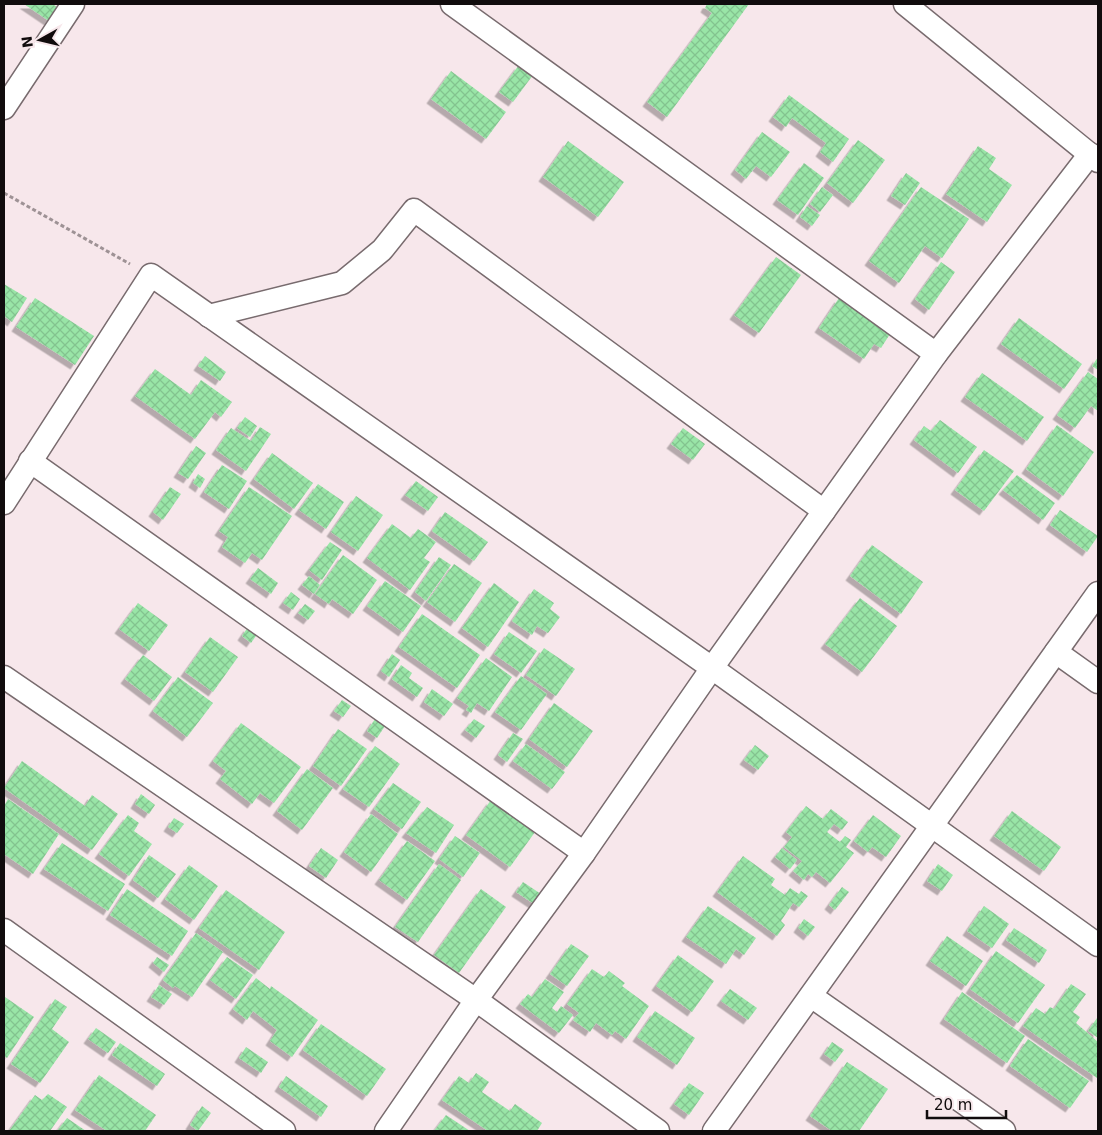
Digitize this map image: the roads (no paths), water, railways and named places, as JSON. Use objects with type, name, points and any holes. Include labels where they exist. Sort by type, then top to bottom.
[{"type":"street","points":[[4,108],[73,4]]},
{"type":"street","points":[[452,4],[936,354]]},
{"type":"street","points":[[386,1131],[476,1000],[584,853],[712,668],[936,354],[1094,157],[905,4]]},
{"type":"street","points":[[209,316],[342,283],[382,250],[414,210],[824,511]]},
{"type":"street","points":[[4,503],[151,275],[712,668],[1098,945]]},
{"type":"street","points":[[30,461],[584,853]]},
{"type":"street","points":[[714,1131],[1098,593]]},
{"type":"street","points":[[1056,652],[1098,682]]},
{"type":"street","points":[[4,678],[476,1000],[658,1131]]},
{"type":"street","points":[[4,930],[284,1131]]},
{"type":"street","points":[[811,996],[1004,1131]]}]
